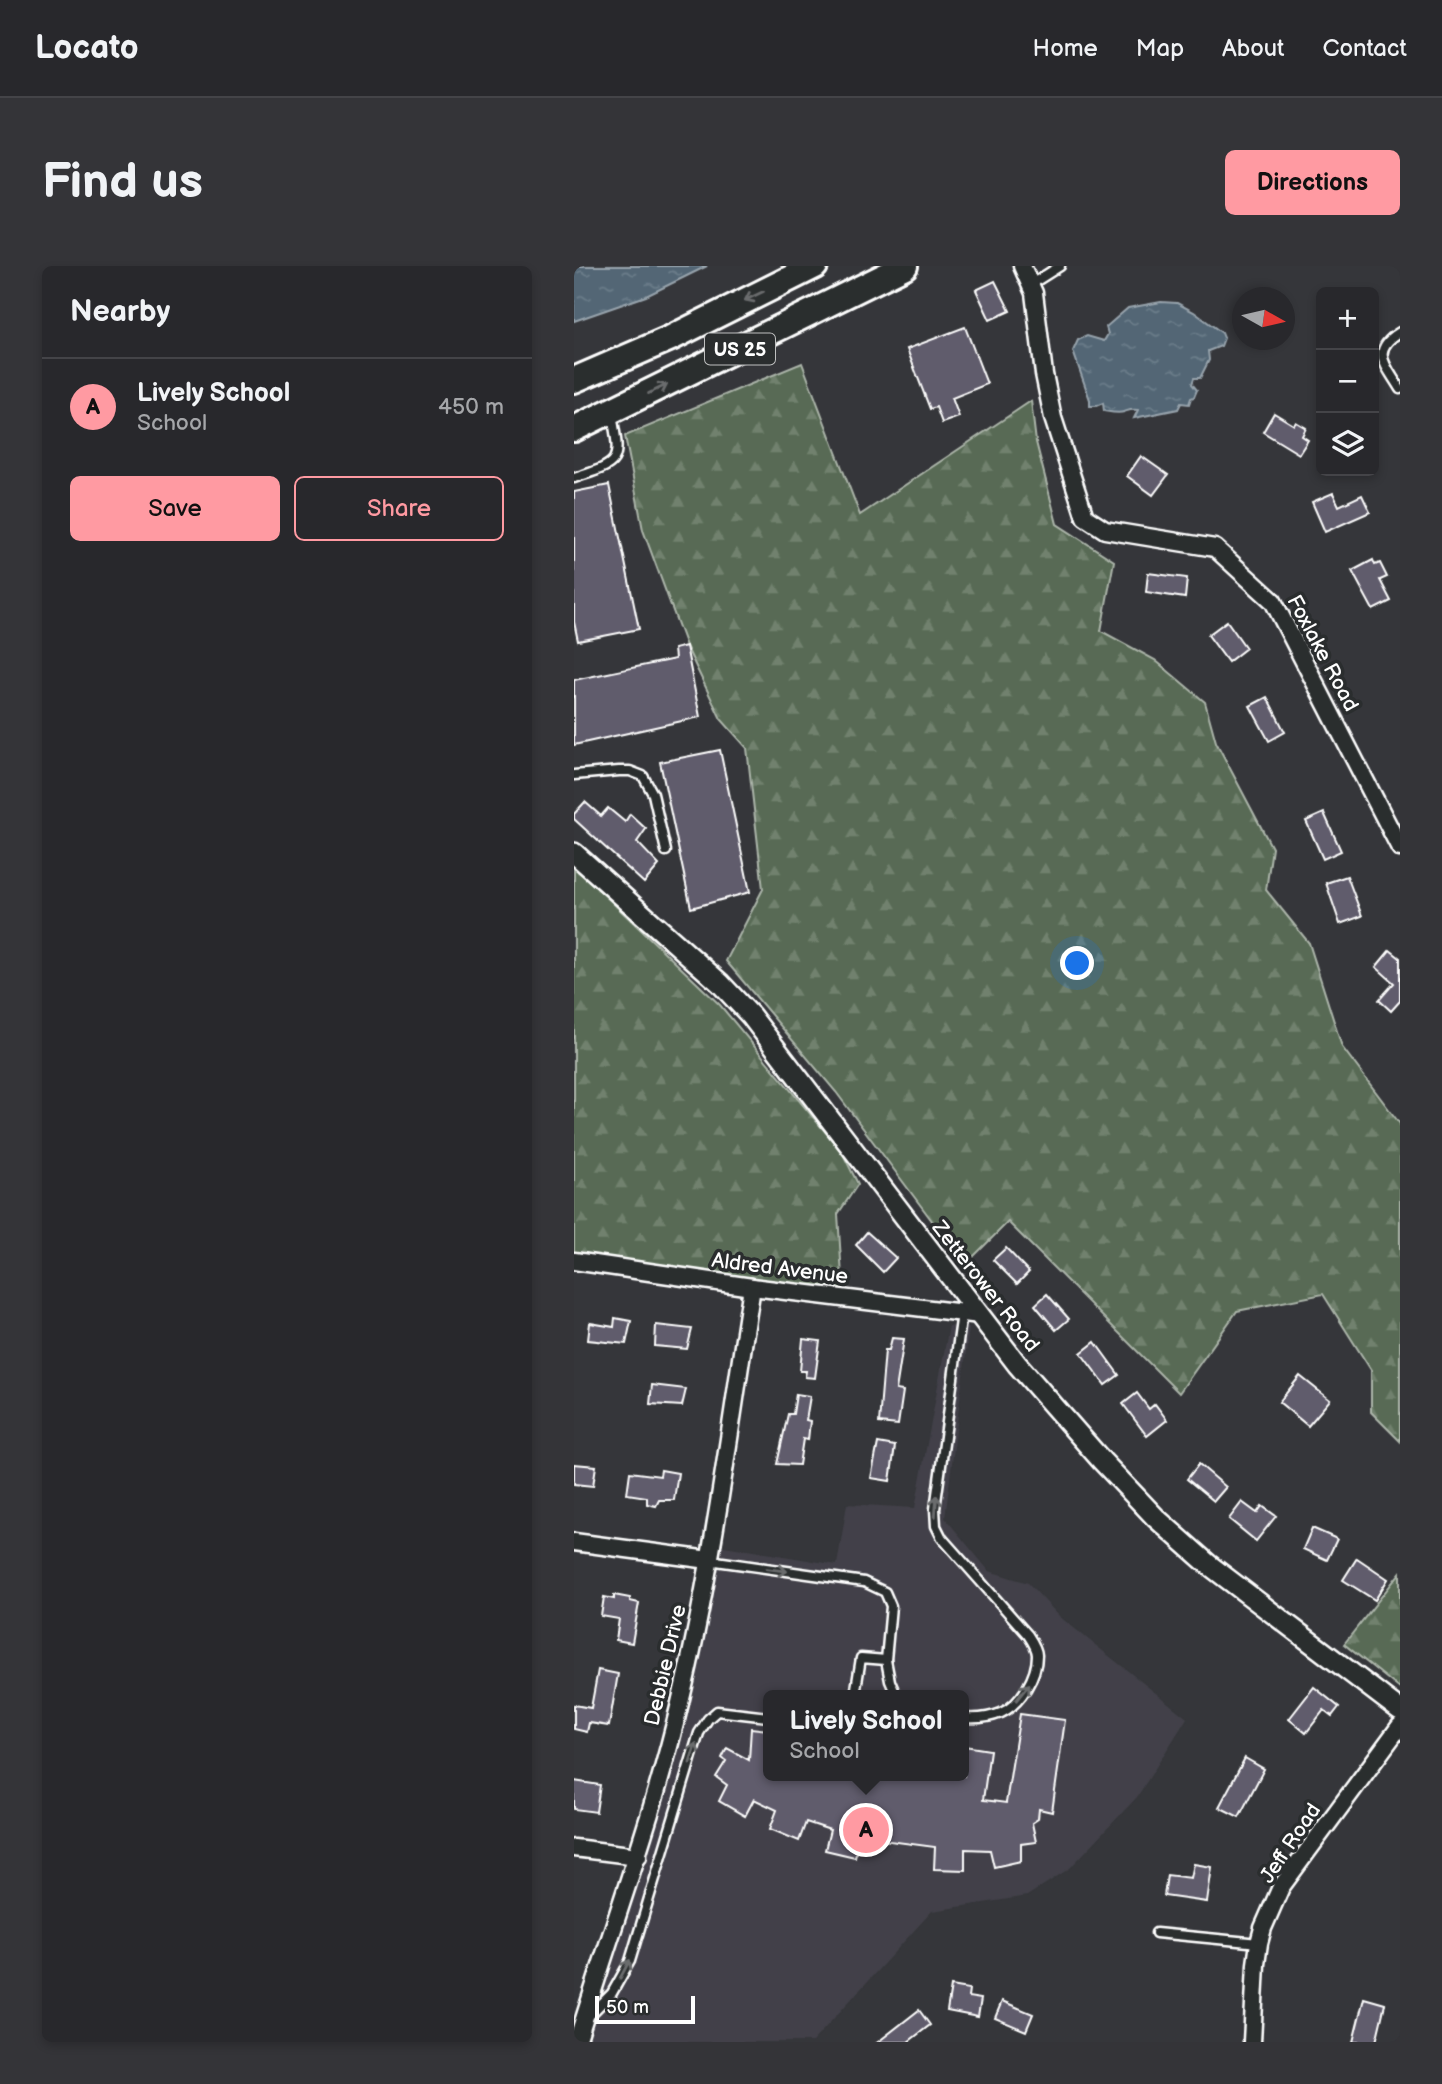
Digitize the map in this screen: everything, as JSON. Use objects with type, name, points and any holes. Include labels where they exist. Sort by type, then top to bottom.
[{"type":"main road","name":"US 25","points":[[574,380],[671,338],[815,266]]},
{"type":"main road","name":"US 25","points":[[574,429],[905,266]]},
{"type":"street","name":"Foxlake Road","points":[[1022,266],[1034,293],[1044,374],[1054,418],[1085,517],[1105,530],[1215,548],[1273,601],[1400,848]]},
{"type":"street","name":"Zetterower Road","points":[[574,853],[720,983],[751,1016],[971,1314],[1156,1518],[1208,1564],[1400,1710]]},
{"type":"street","name":"Aldred Avenue","points":[[574,1261],[752,1287],[971,1314]]},
{"type":"street","name":"Debbie Drive","points":[[577,2042],[638,1856],[680,1703],[709,1560],[752,1287]]},
{"type":"street","points":[[574,1542],[709,1560]]},
{"type":"street","name":"Jeff Road","points":[[1252,2042],[1259,1943],[1281,1887],[1400,1726]]},
{"type":"street","points":[[574,1848],[638,1856]]},
{"type":"lane","points":[[1030,285],[1060,266]]},
{"type":"lane","points":[[1400,332],[1386,342],[1381,357],[1400,389]]},
{"type":"lane","points":[[574,478],[606,467],[615,460],[618,451],[612,412]]},
{"type":"lane","points":[[574,775],[630,771],[643,776],[653,794],[666,851]]},
{"type":"lane","points":[[969,1718],[979,1719],[1004,1712],[1017,1700],[1033,1680],[1037,1653],[1028,1635],[942,1538],[936,1526],[935,1508],[971,1314]]},
{"type":"lane","points":[[709,1560],[864,1582],[885,1592],[891,1606],[886,1660],[894,1690]]},
{"type":"lane","points":[[856,1690],[861,1658],[886,1660]]},
{"type":"lane","points":[[583,2022],[612,1993],[630,1961],[699,1733],[708,1719],[718,1711],[763,1716]]},
{"type":"lane","points":[[1157,1933],[1259,1943]]},
{"type":"shaded area","points":[[949,1326],[969,1328],[945,1518],[989,1571],[1028,1583],[1060,1617],[1187,1718],[1137,1797],[1070,1868],[1027,1896],[932,1911],[812,2042],[588,2042],[677,1749],[712,1544],[837,1565],[847,1504],[915,1508]]},
{"type":"green space","points":[[802,363],[860,515],[1031,401],[1036,442],[1057,524],[1114,561],[1101,631],[1155,660],[1205,702],[1216,742],[1272,848],[1266,890],[1309,943],[1342,1047],[1400,1124],[1400,1441],[1371,1412],[1371,1370],[1323,1294],[1237,1311],[1179,1393],[1008,1222],[965,1265],[836,1092],[726,961],[763,889],[747,748],[721,719],[686,646],[643,530],[625,436]]},
{"type":"green space","points":[[574,866],[720,1005],[842,1152],[858,1184],[838,1214],[843,1292],[574,1254]]},
{"type":"green space","points":[[1400,1573],[1400,1689],[1344,1644]]},
{"type":"water","points":[[574,266],[707,266],[646,296],[574,321]]},
{"type":"water","points":[[1161,302],[1177,303],[1194,312],[1222,333],[1224,338],[1221,346],[1208,351],[1209,360],[1200,378],[1194,378],[1192,384],[1197,390],[1194,397],[1189,404],[1181,403],[1178,409],[1134,418],[1138,410],[1114,413],[1104,411],[1103,403],[1090,406],[1073,351],[1078,340],[1087,336],[1104,341],[1108,334],[1106,327],[1128,308]]},
{"type":"building","points":[[995,281],[1010,311],[990,320],[976,290]]},
{"type":"building","points":[[965,327],[987,384],[952,398],[959,417],[942,423],[936,407],[930,409],[907,349]]},
{"type":"building","points":[[1274,413],[1294,425],[1296,422],[1306,428],[1302,436],[1308,440],[1299,454],[1263,432]]},
{"type":"building","points":[[1141,456],[1168,475],[1153,495],[1127,476]]},
{"type":"building","points":[[609,485],[639,629],[578,641],[574,622],[574,492]]},
{"type":"building","points":[[1333,493],[1339,506],[1362,495],[1370,512],[1325,532],[1312,502]]},
{"type":"building","points":[[1373,560],[1375,565],[1380,563],[1387,577],[1380,580],[1391,601],[1373,610],[1352,571]]},
{"type":"building","points":[[1148,573],[1187,578],[1185,598],[1146,592]]},
{"type":"building","points":[[1227,621],[1246,648],[1228,662],[1208,635]]},
{"type":"building","points":[[686,646],[700,717],[574,745],[574,680],[675,659],[674,649]]},
{"type":"building","points":[[1267,697],[1285,732],[1269,741],[1250,706]]},
{"type":"building","points":[[720,750],[750,892],[691,908],[660,762]]},
{"type":"building","points":[[585,802],[601,816],[608,808],[625,822],[630,814],[646,829],[637,842],[659,865],[644,883],[574,819],[574,814]]},
{"type":"building","points":[[1324,813],[1341,851],[1323,859],[1306,821]]},
{"type":"building","points":[[1347,876],[1362,916],[1340,924],[1326,883]]},
{"type":"building","points":[[1390,950],[1400,958],[1400,1001],[1391,1011],[1379,1000],[1394,983],[1376,967]]},
{"type":"building","points":[[867,1232],[896,1258],[883,1272],[856,1245]]},
{"type":"building","points":[[1006,1248],[1029,1272],[1017,1284],[993,1260]]},
{"type":"building","points":[[1047,1294],[1069,1319],[1056,1330],[1035,1305]]},
{"type":"building","points":[[615,1318],[631,1321],[626,1344],[588,1340],[590,1323],[614,1327]]},
{"type":"building","points":[[656,1325],[692,1329],[687,1349],[655,1346]]},
{"type":"building","points":[[892,1338],[904,1339],[896,1390],[903,1391],[898,1425],[879,1423],[885,1350],[889,1350]]},
{"type":"building","points":[[803,1339],[820,1341],[815,1378],[805,1377],[806,1371],[800,1371]]},
{"type":"building","points":[[1095,1342],[1119,1375],[1105,1385],[1081,1353]]},
{"type":"building","points":[[1300,1376],[1330,1400],[1308,1426],[1279,1402]]},
{"type":"building","points":[[652,1385],[686,1389],[682,1406],[650,1404]]},
{"type":"building","points":[[1137,1393],[1149,1409],[1155,1404],[1167,1420],[1147,1436],[1123,1404]]},
{"type":"building","points":[[796,1394],[810,1396],[806,1420],[810,1421],[808,1440],[803,1439],[799,1465],[777,1464],[788,1414],[793,1414]]},
{"type":"building","points":[[878,1443],[895,1446],[890,1481],[871,1478]]},
{"type":"building","points":[[574,1464],[596,1466],[593,1486],[574,1484]]},
{"type":"building","points":[[1199,1464],[1226,1487],[1214,1501],[1187,1479]]},
{"type":"building","points":[[661,1470],[678,1473],[674,1500],[659,1500],[656,1506],[647,1504],[647,1497],[627,1494],[630,1472],[660,1476]]},
{"type":"building","points":[[1242,1502],[1257,1513],[1262,1506],[1276,1516],[1256,1541],[1229,1519]]},
{"type":"building","points":[[1312,1528],[1337,1539],[1327,1560],[1303,1549]]},
{"type":"building","points":[[1357,1558],[1388,1579],[1375,1600],[1343,1580]]},
{"type":"building","points":[[614,1595],[639,1603],[632,1643],[616,1640],[619,1619],[601,1616],[604,1597],[614,1599]]},
{"type":"building","points":[[598,1670],[618,1674],[609,1726],[589,1723],[587,1732],[574,1729],[574,1705],[591,1708]]},
{"type":"building","points":[[1314,1687],[1339,1707],[1332,1716],[1324,1710],[1306,1733],[1289,1719]]},
{"type":"building","points":[[1020,1714],[1065,1720],[1052,1812],[1039,1809],[1038,1819],[1032,1823],[1036,1842],[1021,1844],[1021,1861],[994,1867],[990,1850],[965,1849],[965,1870],[934,1869],[935,1847],[860,1837],[855,1857],[825,1850],[830,1830],[806,1822],[799,1841],[770,1829],[777,1810],[754,1799],[745,1816],[719,1801],[727,1785],[716,1777],[726,1761],[722,1758],[727,1748],[749,1760],[751,1728],[763,1729],[763,1781],[969,1781],[969,1747],[990,1750],[983,1800],[1006,1803]]},
{"type":"building","points":[[1245,1758],[1264,1769],[1239,1817],[1219,1807]]},
{"type":"building","points":[[574,1781],[600,1785],[596,1812],[574,1809]]},
{"type":"building","points":[[1194,1864],[1212,1867],[1207,1902],[1164,1896],[1167,1875],[1191,1878]]},
{"type":"building","points":[[951,1986],[969,1989],[968,1997],[981,1999],[978,2017],[947,2011]]},
{"type":"building","points":[[1364,1998],[1385,2004],[1376,2042],[1353,2042]]},
{"type":"building","points":[[1002,2001],[1033,2014],[1026,2031],[995,2018]]},
{"type":"building","points":[[919,2010],[930,2025],[908,2042],[878,2042]]},
{"type":"place","name":"Lively School","points":[[866,1830]]}]
